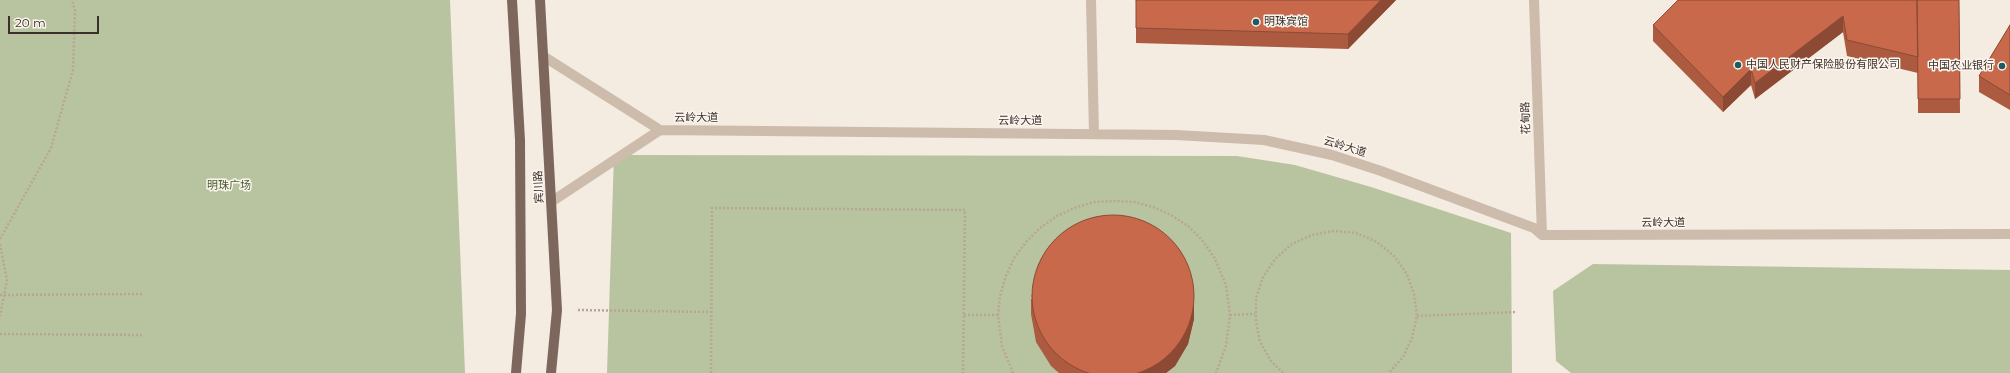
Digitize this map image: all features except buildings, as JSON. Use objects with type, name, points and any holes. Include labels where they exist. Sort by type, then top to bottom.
[{"type":"main road","name":"宾川路","points":[[512,0],[520,140],[521,314],[516,373]]},
{"type":"main road","name":"宾川路","points":[[540,0],[557,310],[551,373]]},
{"type":"street","points":[[1091,0],[1094,134]]},
{"type":"street","name":"花甸路","points":[[1534,0],[1542,235]]},
{"type":"street","points":[[543,56],[660,130],[551,202]]},
{"type":"street","name":"云岭大道","points":[[660,130],[1224,136],[1264,140],[1297,146],[1332,155],[1381,171],[1534,228],[1542,235],[2010,234]]},
{"type":"path","points":[[0,239],[50,148],[73,70],[75,11],[72,0]]},
{"type":"path","points":[[1013,373],[1002,346],[998,316],[1000,296],[1006,276],[1014,258],[1026,242],[1046,224],[1074,208],[1094,202],[1114,200],[1134,202],[1153,207],[1171,215],[1188,226],[1202,240],[1214,257],[1226,285],[1230,315],[1226,346],[1216,373]]},
{"type":"path","points":[[711,373],[712,208],[965,210],[963,373]]},
{"type":"path","points":[[1283,373],[1271,361],[1260,342],[1256,314],[1256,298],[1263,277],[1275,258],[1292,244],[1312,234],[1334,231],[1356,233],[1377,242],[1394,256],[1407,274],[1414,294],[1417,316],[1412,338],[1403,357],[1389,373]]},
{"type":"path","points":[[0,244],[7,280],[2,295],[0,316]]},
{"type":"path","points":[[2,295],[142,294]]},
{"type":"path","points":[[557,310],[711,312]]},
{"type":"path","points":[[1417,316],[1516,312]]},
{"type":"path","points":[[1230,315],[1256,314]]},
{"type":"path","points":[[964,315],[998,316]]},
{"type":"path","points":[[0,334],[142,335]]},
{"type":"green space","name":"明珠广场","points":[[0,0],[450,0],[465,373],[0,373]]},
{"type":"green space","points":[[614,155],[1237,156],[1295,165],[1371,187],[1511,233],[1512,373],[607,373]]},
{"type":"green space","points":[[1593,264],[2010,270],[2010,373],[1571,373],[1556,361],[1553,291]]},
{"type":"place","name":"明珠宾馆","points":[[1256,22]]},
{"type":"place","name":"中国人民财产保险股份有限公司","points":[[1738,65]]},
{"type":"place","name":"中国农业银行","points":[[2002,66]]}]
